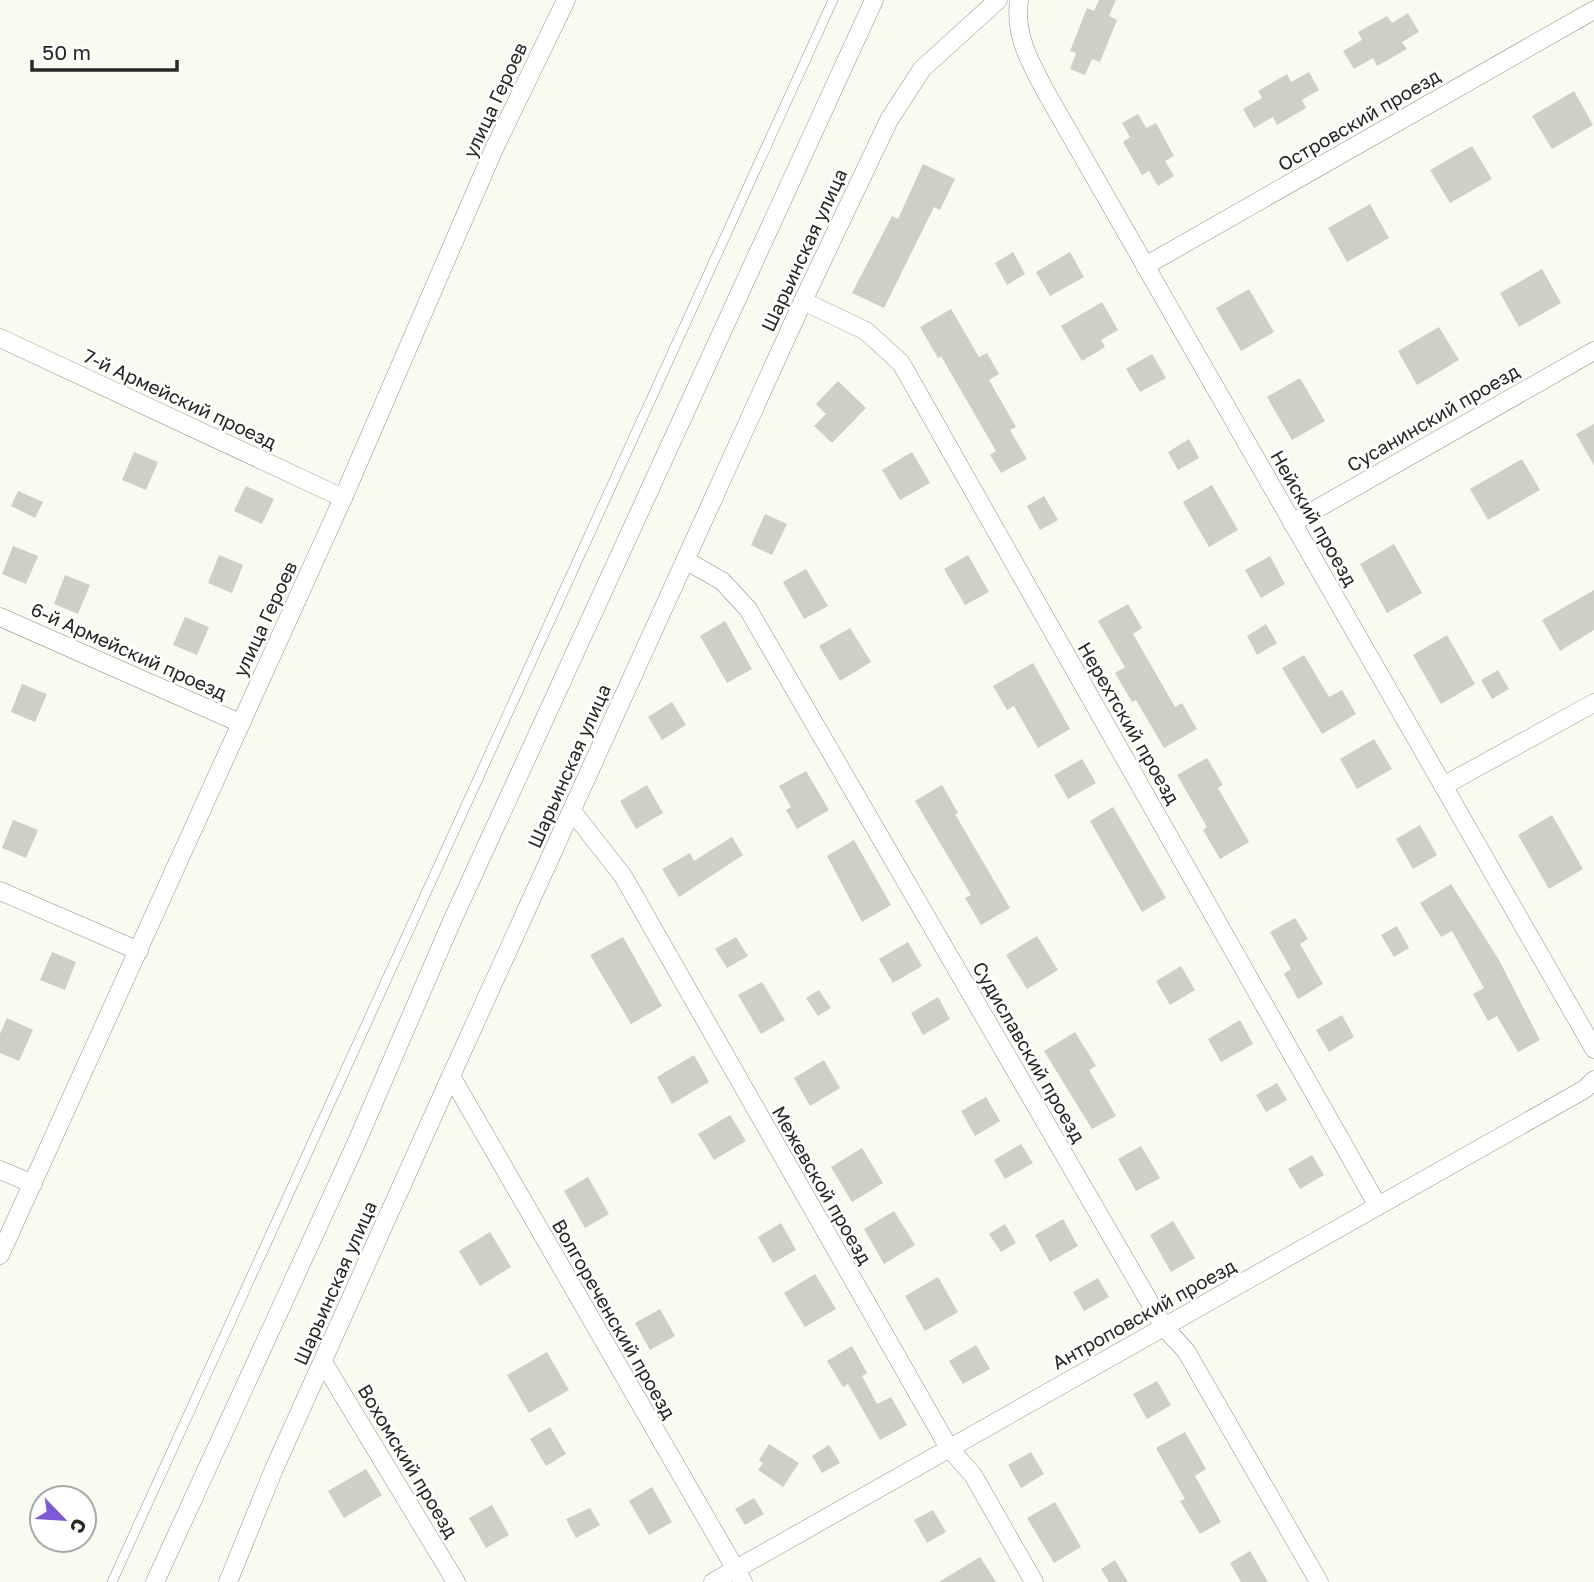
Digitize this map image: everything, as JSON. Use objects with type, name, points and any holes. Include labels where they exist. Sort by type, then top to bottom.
[{"type":"street","name":"улица Героев","points":[[0,1255],[343,498],[494,149],[566,0]]},
{"type":"street","name":"Шарьинская улица","points":[[155,1582],[355,1146],[452,921],[874,0]]},
{"type":"street","name":"Шарьинская улица","points":[[228,1582],[451,1076],[803,301],[906,90],[922,69],[998,0]]},
{"type":"street","name":"Нейский проезд","points":[[1019,0],[1017,13],[1022,47],[1594,1049]]},
{"type":"street","name":"Островский проезд","points":[[1145,266],[1594,9]]},
{"type":"street","name":"Нерехтский проезд","points":[[803,301],[866,331],[901,363],[1378,1206]]},
{"type":"street","name":"7-й Армейский проезд","points":[[0,338],[343,498]]},
{"type":"street","name":"Сусанинский проезд","points":[[1292,523],[1594,351]]},
{"type":"street","name":"Судиславский проезд","points":[[685,560],[722,580],[747,609],[1164,1327],[1186,1351],[1319,1582]]},
{"type":"street","name":"6-й Армейский проезд","points":[[0,617],[240,723]]},
{"type":"street","points":[[1443,786],[1594,703]]},
{"type":"street","name":"Межевской проезд","points":[[572,811],[623,876],[949,1448],[973,1475],[1034,1582]]},
{"type":"street","points":[[0,891],[139,951]]},
{"type":"street","name":"Волгореченский проезд","points":[[451,1076],[738,1576]]},
{"type":"street","name":"Антроповский проезд","points":[[712,1582],[738,1576],[949,1448],[1585,1088],[1594,1080]]},
{"type":"street","points":[[0,1170],[33,1184]]},
{"type":"street","name":"Вохомский проезд","points":[[323,1362],[456,1582]]},
{"type":"lane","points":[[112,1582],[832,0]]},
{"type":"building","points":[[1099,0],[1116,0],[1109,16],[1117,20],[1100,62],[1092,59],[1085,75],[1070,69],[1076,53],[1070,51],[1087,8],[1094,11]]},
{"type":"building","points":[[1408,13],[1419,32],[1402,42],[1407,49],[1377,66],[1373,58],[1354,69],[1343,51],[1362,40],[1358,32],[1387,16],[1392,23]]},
{"type":"building","points":[[1309,72],[1319,90],[1302,100],[1306,108],[1277,125],[1273,117],[1254,128],[1243,109],[1262,98],[1258,91],[1287,74],[1291,82]]},
{"type":"building","points":[[1574,91],[1593,125],[1552,149],[1532,116]]},
{"type":"building","points":[[1138,114],[1146,128],[1156,123],[1174,156],[1165,161],[1174,176],[1158,186],[1149,171],[1142,175],[1123,142],[1130,137],[1122,123]]},
{"type":"building","points":[[1472,146],[1492,179],[1450,203],[1430,170]]},
{"type":"building","points":[[923,164],[955,179],[940,210],[934,207],[884,308],[852,293],[892,216],[898,219]]},
{"type":"building","points":[[1370,204],[1389,238],[1347,262],[1328,228]]},
{"type":"building","points":[[1013,252],[1025,274],[1007,285],[995,263]]},
{"type":"building","points":[[1070,252],[1084,277],[1050,296],[1036,272]]},
{"type":"building","points":[[1542,269],[1561,303],[1519,327],[1500,293]]},
{"type":"building","points":[[1249,289],[1274,332],[1241,351],[1216,308]]},
{"type":"building","points":[[1102,302],[1118,330],[1101,340],[1105,347],[1082,361],[1061,326]]},
{"type":"building","points":[[951,309],[979,357],[987,353],[999,374],[989,380],[1016,427],[1010,430],[1027,459],[1001,473],[990,455],[996,451],[941,356],[938,358],[920,327]]},
{"type":"building","points":[[1439,327],[1459,360],[1417,385],[1398,351]]},
{"type":"building","points":[[1152,354],[1166,378],[1140,392],[1126,369]]},
{"type":"building","points":[[1300,378],[1325,421],[1292,440],[1267,397]]},
{"type":"building","points":[[838,381],[866,408],[832,443],[814,426],[826,414],[816,404]]},
{"type":"building","points":[[1594,424],[1594,465],[1576,434]]},
{"type":"building","points":[[1189,439],[1199,458],[1178,470],[1168,452]]},
{"type":"building","points":[[134,452],[158,462],[146,490],[122,480]]},
{"type":"building","points":[[912,452],[930,483],[900,500],[882,470]]},
{"type":"building","points":[[1522,459],[1540,490],[1488,520],[1470,489]]},
{"type":"building","points":[[1212,485],[1238,530],[1209,547],[1183,502]]},
{"type":"building","points":[[246,486],[274,499],[262,524],[234,511]]},
{"type":"building","points":[[18,491],[43,502],[35,518],[11,506]]},
{"type":"building","points":[[1044,496],[1058,520],[1040,530],[1027,506]]},
{"type":"building","points":[[765,514],[787,524],[772,555],[751,545]]},
{"type":"building","points":[[1394,544],[1422,593],[1387,613],[1360,564]]},
{"type":"building","points":[[13,546],[38,556],[26,584],[2,574]]},
{"type":"building","points":[[219,555],[243,565],[232,593],[208,583]]},
{"type":"building","points":[[968,555],[989,592],[965,605],[944,569]]},
{"type":"building","points":[[1270,556],[1285,584],[1261,598],[1245,570]]},
{"type":"building","points":[[806,569],[828,606],[804,619],[783,582]]},
{"type":"building","points":[[65,575],[90,585],[78,614],[54,604]]},
{"type":"building","points":[[1594,590],[1594,630],[1560,651],[1542,620]]},
{"type":"building","points":[[1128,604],[1142,628],[1133,634],[1175,707],[1182,703],[1197,729],[1164,748],[1136,700],[1132,702],[1115,673],[1125,667],[1098,621]]},
{"type":"building","points":[[185,617],[209,627],[197,655],[173,645]]},
{"type":"building","points":[[725,621],[752,669],[727,683],[700,636]]},
{"type":"building","points":[[1266,624],[1277,643],[1257,655],[1247,636]]},
{"type":"building","points":[[850,628],[871,662],[840,681],[819,646]]},
{"type":"building","points":[[1447,635],[1475,684],[1441,704],[1413,655]]},
{"type":"building","points":[[1304,655],[1329,697],[1342,690],[1356,714],[1322,734],[1282,668]]},
{"type":"building","points":[[1033,663],[1070,729],[1038,748],[1014,706],[1007,710],[993,686]]},
{"type":"building","points":[[1498,670],[1509,689],[1492,699],[1481,680]]},
{"type":"building","points":[[22,684],[47,694],[35,722],[11,712]]},
{"type":"building","points":[[672,702],[686,725],[662,740],[648,717]]},
{"type":"building","points":[[1374,739],[1392,769],[1357,789],[1340,759]]},
{"type":"building","points":[[1207,758],[1223,785],[1218,788],[1249,842],[1220,859],[1203,830],[1207,827],[1177,775]]},
{"type":"building","points":[[1082,759],[1096,783],[1068,799],[1054,775]]},
{"type":"building","points":[[806,771],[829,810],[797,829],[786,810],[791,807],[779,786]]},
{"type":"building","points":[[647,785],[663,813],[636,829],[620,801]]},
{"type":"building","points":[[942,785],[958,813],[955,814],[1010,908],[981,925],[965,898],[971,895],[915,801]]},
{"type":"building","points":[[1113,807],[1166,898],[1142,912],[1090,821]]},
{"type":"building","points":[[1552,815],[1583,869],[1549,889],[1518,835]]},
{"type":"building","points":[[13,820],[38,830],[26,858],[2,848]]},
{"type":"building","points":[[1420,825],[1437,855],[1413,869],[1396,839]]},
{"type":"building","points":[[732,837],[743,855],[679,897],[662,869],[690,853],[694,861]]},
{"type":"building","points":[[854,840],[891,905],[862,922],[827,856]]},
{"type":"building","points":[[1451,884],[1499,960],[1540,1040],[1518,1052],[1497,1016],[1488,1021],[1473,994],[1484,988],[1452,931],[1441,937],[1420,903]]},
{"type":"building","points":[[1295,918],[1308,939],[1300,944],[1323,984],[1298,999],[1284,974],[1291,969],[1270,932]]},
{"type":"building","points":[[1397,926],[1409,948],[1394,957],[1381,935]]},
{"type":"building","points":[[1037,936],[1058,970],[1027,989],[1006,955]]},
{"type":"building","points":[[623,937],[662,1006],[631,1024],[590,955]]},
{"type":"building","points":[[736,937],[748,956],[727,968],[715,949]]},
{"type":"building","points":[[908,942],[922,966],[893,983],[879,959]]},
{"type":"building","points":[[52,952],[76,962],[65,990],[40,980]]},
{"type":"building","points":[[1181,966],[1195,990],[1170,1005],[1156,981]]},
{"type":"building","points":[[762,982],[785,1020],[761,1034],[738,995]]},
{"type":"building","points":[[819,990],[831,1008],[818,1016],[806,998]]},
{"type":"building","points":[[938,997],[950,1019],[923,1035],[911,1013]]},
{"type":"building","points":[[1342,1015],[1354,1037],[1329,1052],[1316,1030]]},
{"type":"building","points":[[7,1018],[33,1030],[19,1061],[0,1053],[0,1034]]},
{"type":"building","points":[[1240,1020],[1253,1044],[1221,1062],[1208,1039]]},
{"type":"building","points":[[1075,1032],[1096,1066],[1089,1070],[1116,1116],[1092,1129],[1044,1051]]},
{"type":"building","points":[[694,1055],[709,1082],[672,1104],[657,1077]]},
{"type":"building","points":[[824,1060],[840,1088],[810,1106],[794,1078]]},
{"type":"building","points":[[1277,1083],[1287,1100],[1266,1112],[1256,1095]]},
{"type":"building","points":[[986,1097],[1000,1121],[975,1136],[961,1111]]},
{"type":"building","points":[[730,1115],[746,1141],[714,1160],[698,1134]]},
{"type":"building","points":[[1021,1144],[1033,1163],[1005,1179],[994,1160]]},
{"type":"building","points":[[1141,1146],[1160,1178],[1136,1191],[1118,1159]]},
{"type":"building","points":[[862,1148],[883,1183],[852,1202],[831,1167]]},
{"type":"building","points":[[1312,1155],[1324,1175],[1300,1189],[1288,1169]]},
{"type":"building","points":[[588,1177],[609,1214],[585,1228],[564,1191]]},
{"type":"building","points":[[894,1211],[915,1245],[884,1264],[864,1229]]},
{"type":"building","points":[[1063,1219],[1078,1246],[1050,1262],[1035,1235]]},
{"type":"building","points":[[1173,1221],[1195,1258],[1171,1272],[1150,1235]]},
{"type":"building","points":[[781,1223],[796,1250],[773,1263],[758,1237]]},
{"type":"building","points":[[1005,1224],[1016,1243],[1001,1252],[989,1234]]},
{"type":"building","points":[[490,1232],[511,1267],[480,1286],[459,1251]]},
{"type":"building","points":[[815,1274],[836,1309],[805,1327],[784,1293]]},
{"type":"building","points":[[938,1277],[958,1312],[925,1331],[905,1296]]},
{"type":"building","points":[[1098,1278],[1109,1297],[1084,1311],[1073,1292]]},
{"type":"building","points":[[660,1309],[675,1336],[650,1350],[635,1323]]},
{"type":"building","points":[[976,1345],[990,1369],[963,1384],[949,1361]]},
{"type":"building","points":[[852,1346],[867,1373],[862,1376],[877,1404],[891,1397],[907,1425],[880,1440],[848,1384],[843,1387],[827,1361]]},
{"type":"building","points":[[547,1352],[569,1390],[529,1413],[507,1375]]},
{"type":"building","points":[[1157,1381],[1171,1405],[1147,1419],[1133,1394]]},
{"type":"building","points":[[550,1427],[566,1454],[546,1466],[530,1439]]},
{"type":"building","points":[[1185,1432],[1206,1469],[1195,1476],[1221,1522],[1200,1534],[1180,1501],[1185,1499],[1156,1448]]},
{"type":"building","points":[[769,1444],[799,1463],[783,1487],[758,1470],[763,1463],[759,1460]]},
{"type":"building","points":[[829,1445],[840,1463],[822,1473],[812,1456]]},
{"type":"building","points":[[1031,1452],[1044,1474],[1021,1488],[1008,1465]]},
{"type":"building","points":[[366,1469],[382,1495],[344,1518],[328,1491]]},
{"type":"building","points":[[652,1487],[672,1522],[649,1535],[629,1501]]},
{"type":"building","points":[[754,1498],[764,1514],[745,1525],[735,1509]]},
{"type":"building","points":[[1055,1502],[1081,1547],[1054,1563],[1027,1518]]},
{"type":"building","points":[[492,1505],[509,1535],[486,1548],[469,1518]]},
{"type":"building","points":[[590,1508],[600,1525],[576,1538],[566,1519]]},
{"type":"building","points":[[933,1510],[946,1532],[927,1543],[914,1520]]},
{"type":"building","points":[[1250,1551],[1268,1582],[1241,1582],[1230,1563]]},
{"type":"building","points":[[980,1557],[996,1582],[939,1582]]},
{"type":"building","points":[[1115,1560],[1128,1582],[1109,1582],[1101,1569]]}]
